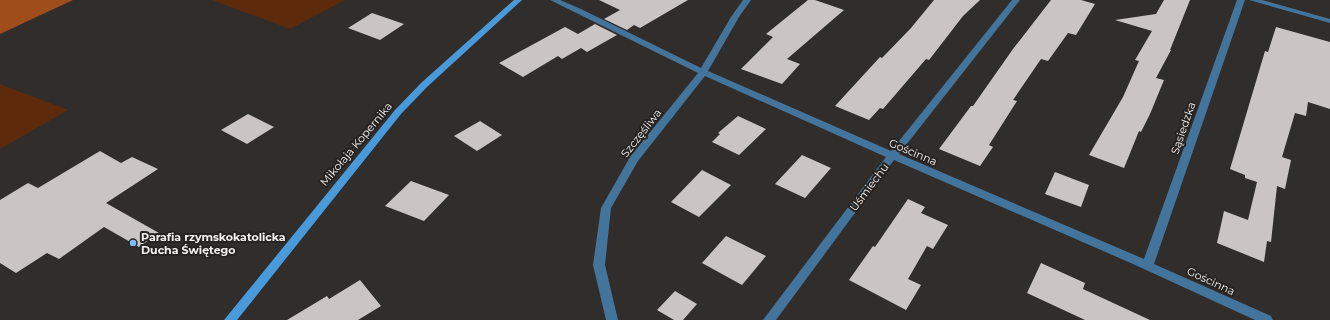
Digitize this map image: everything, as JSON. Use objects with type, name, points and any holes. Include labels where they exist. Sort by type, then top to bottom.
[{"type":"street","name":"Mikołaja Kopernika","points":[[230,320],[398,112],[518,0]]},
{"type":"street","name":"Gościnna","points":[[554,0],[703,73],[892,156],[1148,264],[1267,320]]},
{"type":"street","name":"Szczęśliwa","points":[[612,320],[599,265],[606,208],[634,159],[703,73],[735,17],[747,0]]},
{"type":"street","name":"Uśmiechu","points":[[769,320],[892,156],[1016,0]]},
{"type":"street","name":"Sąsiedzka","points":[[1148,264],[1241,0]]},
{"type":"street","points":[[1253,0],[1330,21]]},
{"type":"shaded area","points":[[0,0],[73,0],[0,34]]},
{"type":"shaded area","points":[[212,0],[345,0],[290,29]]},
{"type":"shaded area","points":[[0,84],[68,110],[0,149]]},
{"type":"building","points":[[599,0],[688,0],[640,28],[634,25],[627,30],[604,19],[620,10]]},
{"type":"building","points":[[808,0],[815,0],[844,10],[787,59],[800,64],[782,84],[741,69],[773,37],[766,34]]},
{"type":"building","points":[[934,0],[980,0],[963,16],[929,60],[926,59],[883,109],[880,108],[869,120],[835,106],[880,57],[882,58],[911,28]]},
{"type":"building","points":[[1051,0],[1081,0],[1095,4],[1076,35],[1068,33],[1048,61],[1041,59],[1013,100],[1017,101],[989,145],[993,147],[980,166],[939,149],[971,106],[973,106],[1013,49]]},
{"type":"building","points":[[1164,0],[1190,0],[1171,50],[1156,78],[1164,80],[1150,114],[1141,132],[1139,131],[1124,168],[1089,155],[1123,97],[1139,61],[1135,60],[1152,31],[1115,20],[1156,14]]},
{"type":"building","points":[[372,13],[404,24],[380,40],[348,28]]},
{"type":"building","points":[[595,24],[617,35],[587,52],[581,48],[562,59],[558,56],[523,77],[499,63],[565,27],[578,34]]},
{"type":"building","points":[[1276,27],[1330,42],[1330,109],[1308,102],[1306,116],[1295,113],[1282,157],[1291,160],[1285,189],[1277,186],[1271,242],[1267,241],[1264,262],[1217,243],[1224,211],[1248,220],[1257,182],[1245,178],[1245,175],[1230,169],[1265,51],[1268,52]]},
{"type":"building","points":[[248,114],[274,127],[247,144],[221,130]]},
{"type":"building","points":[[738,116],[766,129],[739,155],[712,142],[720,134],[718,133]]},
{"type":"building","points":[[480,121],[502,135],[477,151],[454,136]]},
{"type":"building","points":[[100,151],[121,163],[132,157],[158,169],[106,203],[159,233],[139,247],[104,227],[59,259],[47,253],[16,273],[0,263],[0,200],[28,183],[38,188]]},
{"type":"building","points":[[802,155],[831,168],[805,198],[775,184]]},
{"type":"building","points":[[702,170],[731,185],[699,217],[671,202]]},
{"type":"building","points":[[1055,172],[1089,185],[1081,207],[1045,194]]},
{"type":"building","points":[[411,181],[449,195],[424,221],[385,206]]},
{"type":"building","points":[[908,199],[925,207],[921,213],[948,225],[933,249],[927,246],[908,279],[921,285],[906,310],[849,280],[873,246],[875,247]]},
{"type":"building","points":[[726,236],[766,256],[742,285],[702,263]]},
{"type":"building","points":[[1041,263],[1085,283],[1083,289],[1150,320],[1085,320],[1027,293]]},
{"type":"building","points":[[360,280],[381,306],[358,320],[287,320],[327,296],[329,299]]},
{"type":"building","points":[[675,291],[697,304],[683,320],[674,320],[657,310]]},
{"type":"place","name":"Parafia rzymskokatolicka Ducha Świętego","points":[[133,243]]}]
